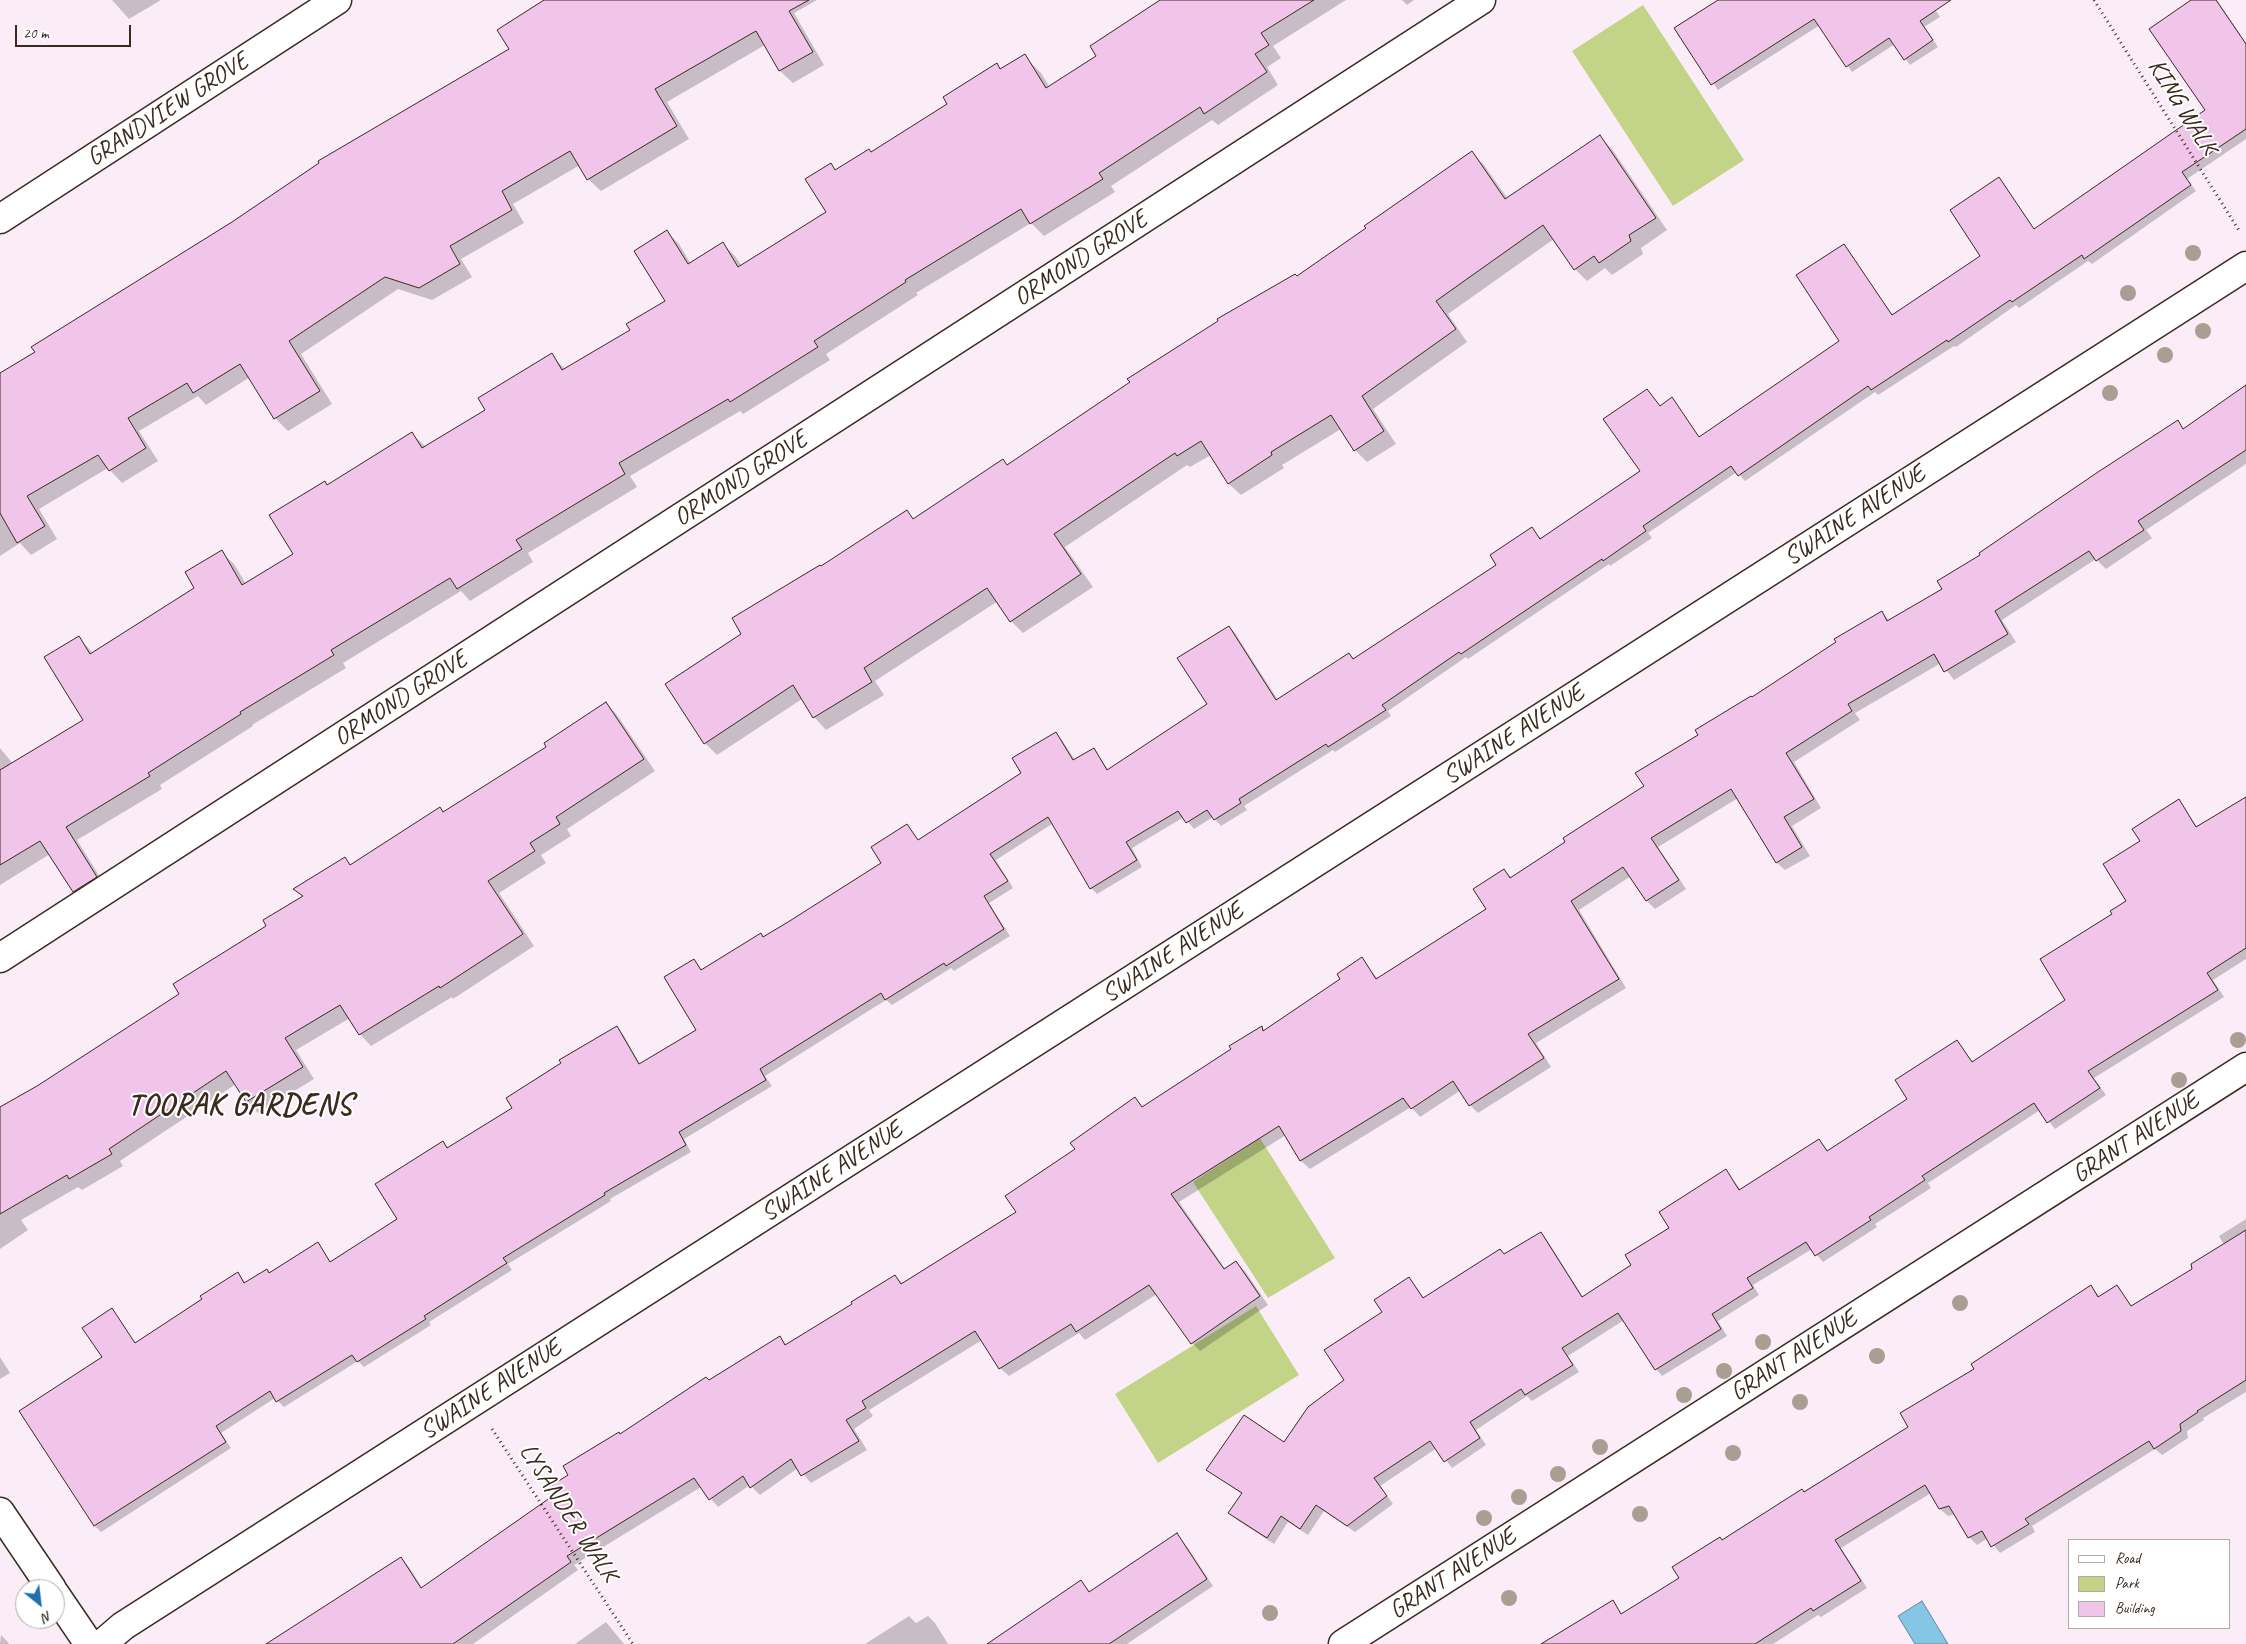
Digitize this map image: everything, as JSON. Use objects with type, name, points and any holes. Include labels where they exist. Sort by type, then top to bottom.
[{"type":"street","name":"GRANDVIEW GROVE","points":[[0,219],[337,0]]},
{"type":"street","name":"ORMOND GROVE","points":[[0,958],[1481,0]]},
{"type":"street","name":"SWAINE AVENUE","points":[[102,1644],[123,1626],[2246,266]]},
{"type":"street","name":"GRANT AVENUE","points":[[1343,1644],[2246,1067]]},
{"type":"street","points":[[0,1512],[45,1579]]},
{"type":"street","points":[[65,1609],[89,1644]]},
{"type":"path","name":"KING WALK","points":[[2094,0],[2240,232]]},
{"type":"path","name":"LYSANDER WALK","points":[[473,1402],[633,1644]]},
{"type":"green space","points":[[1643,5],[1744,160],[1673,206],[1572,51]]},
{"type":"green space","points":[[1260,1138],[1335,1258],[1268,1298],[1193,1182]]},
{"type":"green space","points":[[1256,1306],[1299,1375],[1158,1463],[1115,1394]]},
{"type":"water","points":[[1922,1601],[1948,1644],[1915,1644],[1898,1616]]},
{"type":"building","points":[[544,0],[809,0],[789,11],[813,52],[779,71],[756,31],[655,89],[677,126],[587,180],[570,151],[502,191],[512,210],[450,246],[460,264],[419,288],[385,277],[289,341],[320,391],[274,419],[240,364],[193,393],[187,383],[128,418],[146,448],[109,471],[98,455],[27,496],[45,526],[17,543],[0,513],[0,373],[35,352],[31,347],[232,222],[319,163],[318,161],[509,49],[497,30]]},
{"type":"building","points":[[1160,0],[1314,0],[1261,33],[1269,45],[1255,54],[1267,72],[1204,114],[1200,107],[1099,173],[1103,179],[1030,224],[1021,209],[905,280],[906,282],[814,341],[818,347],[730,402],[728,399],[619,463],[625,474],[516,540],[522,549],[457,589],[450,578],[331,650],[334,655],[240,712],[241,714],[148,773],[150,776],[66,827],[97,877],[73,892],[40,841],[0,865],[0,770],[83,720],[44,657],[79,636],[90,654],[194,588],[185,572],[222,550],[242,585],[293,554],[269,515],[325,481],[327,485],[412,432],[422,448],[485,410],[478,398],[552,353],[562,370],[630,330],[626,324],[665,301],[634,251],[667,230],[688,264],[723,242],[738,267],[826,212],[805,179],[831,163],[835,170],[869,149],[871,152],[947,104],[943,97],[997,63],[1000,69],[1025,54],[1046,88],[1096,56],[1090,46]]},
{"type":"building","points":[[1718,0],[1951,0],[1920,21],[1933,40],[1904,60],[1889,38],[1846,67],[1814,19],[1711,85],[1674,28]]},
{"type":"building","points":[[2191,0],[2216,0],[2246,44],[2246,129],[2182,172],[2191,185],[2084,259],[2082,255],[2012,302],[2010,300],[1948,342],[1947,340],[1871,390],[1868,386],[1738,476],[1731,466],[1643,526],[1646,531],[1603,561],[1602,559],[1461,654],[1459,652],[1382,705],[1386,710],[1328,747],[1326,744],[1239,799],[1241,803],[1214,820],[1207,810],[1186,823],[1178,811],[1126,842],[1137,860],[1090,889],[1048,817],[990,854],[1008,881],[984,896],[1004,929],[946,966],[944,963],[885,1000],[881,993],[760,1069],[766,1080],[679,1132],[686,1145],[604,1193],[605,1195],[503,1258],[507,1263],[424,1316],[426,1319],[357,1362],[352,1355],[276,1402],[270,1391],[216,1426],[226,1442],[94,1526],[19,1411],[102,1357],[82,1328],[112,1308],[135,1343],[202,1299],[200,1296],[238,1272],[244,1283],[267,1269],[269,1273],[318,1242],[330,1262],[397,1219],[375,1184],[443,1141],[447,1148],[512,1108],[506,1098],[561,1063],[559,1060],[617,1026],[639,1064],[696,1030],[664,977],[694,959],[701,970],[761,933],[763,937],[788,922],[881,863],[871,847],[907,824],[918,840],[1021,773],[1012,758],[1056,732],[1073,760],[1094,748],[1107,770],[1207,704],[1177,658],[1229,626],[1276,700],[1349,653],[1353,659],[1496,565],[1490,555],[1532,527],[1540,539],[1640,471],[1603,419],[1647,389],[1660,406],[1672,397],[1699,437],[1839,341],[1796,275],[1844,244],[1892,315],[1980,256],[1950,210],[1999,177],[2034,229],[2205,110],[2149,29]]},
{"type":"building","points":[[1600,135],[1656,218],[1629,235],[1631,241],[1599,263],[1594,256],[1574,270],[1543,225],[1436,301],[1456,329],[1362,396],[1384,431],[1354,451],[1331,415],[1271,452],[1272,455],[1228,484],[1201,441],[1177,456],[1175,453],[1054,534],[1081,574],[1010,622],[987,588],[864,668],[872,682],[813,718],[793,685],[704,744],[665,684],[741,634],[732,618],[821,566],[907,510],[913,519],[1003,459],[1007,465],[1130,382],[1127,379],[1218,321],[1217,319],[1295,274],[1297,276],[1366,228],[1364,226],[1472,151],[1505,199]]},
{"type":"building","points":[[2246,385],[2246,450],[2138,521],[2144,530],[2096,561],[2089,551],[1995,611],[2008,634],[1944,672],[1934,654],[1848,704],[1852,711],[1786,753],[1814,799],[1784,817],[1802,847],[1776,863],[1731,789],[1651,838],[1679,880],[1646,901],[1623,867],[1571,901],[1619,979],[1528,1034],[1544,1058],[1469,1106],[1453,1081],[1411,1109],[1403,1098],[1300,1161],[1279,1126],[1171,1194],[1224,1269],[1236,1261],[1260,1296],[1191,1344],[1149,1285],[1076,1332],[1071,1324],[999,1369],[975,1331],[862,1401],[866,1408],[846,1420],[859,1441],[801,1476],[791,1459],[750,1488],[743,1476],[709,1500],[694,1478],[567,1556],[571,1562],[453,1644],[266,1644],[401,1557],[421,1588],[554,1495],[549,1487],[568,1475],[563,1466],[619,1432],[620,1434],[706,1377],[709,1380],[780,1336],[785,1345],[895,1275],[901,1284],[1016,1212],[1005,1196],[1075,1149],[1070,1143],[1135,1097],[1142,1107],[1231,1049],[1229,1046],[1262,1026],[1263,1031],[1340,979],[1337,974],[1362,957],[1376,979],[1486,909],[1473,889],[1504,869],[1510,878],[1565,842],[1563,838],[1644,786],[1635,773],[1698,735],[1695,730],[1752,697],[1836,642],[1834,639],[1882,611],[1887,621],[1942,589],[1937,581],[1980,555],[1979,553],[2098,472],[2178,420],[2183,429]]},
{"type":"building","points":[[606,702],[644,759],[556,817],[560,824],[530,843],[535,851],[488,881],[523,934],[440,988],[439,986],[359,1035],[340,1005],[285,1038],[303,1067],[246,1102],[226,1071],[109,1149],[112,1154],[69,1179],[67,1175],[0,1214],[0,1107],[37,1086],[179,994],[173,984],[266,926],[263,920],[303,896],[293,889],[345,857],[350,865],[440,807],[443,812],[546,747],[544,743]]},
{"type":"building","points":[[2246,797],[2246,948],[2207,973],[2218,990],[2088,1071],[2100,1088],[2047,1123],[2034,1103],[1922,1176],[1925,1180],[1869,1217],[1871,1220],[1815,1256],[1806,1242],[1747,1278],[1753,1288],[1712,1314],[1721,1329],[1655,1370],[1618,1313],[1562,1348],[1573,1365],[1525,1395],[1521,1389],[1470,1422],[1480,1438],[1444,1462],[1430,1441],[1374,1478],[1387,1496],[1347,1526],[1316,1505],[1300,1529],[1281,1516],[1267,1538],[1228,1513],[1242,1493],[1206,1470],[1244,1415],[1284,1442],[1308,1407],[1344,1380],[1324,1350],[1382,1312],[1374,1300],[1409,1277],[1423,1298],[1500,1249],[1504,1254],[1541,1232],[1582,1297],[1631,1265],[1625,1255],[1669,1228],[1659,1212],[1726,1169],[1739,1190],[1819,1139],[1827,1151],[1907,1099],[1895,1080],[1957,1040],[1972,1062],[2065,1000],[2040,959],[2112,914],[2110,911],[2126,901],[2103,864],[2140,841],[2132,829],[2179,799],[2196,827]]},
{"type":"building","points":[[2246,1230],[2246,1380],[2197,1411],[2180,1424],[2181,1431],[2154,1449],[2149,1441],[2025,1519],[2029,1524],[1991,1547],[1982,1531],[1968,1538],[1949,1506],[1939,1509],[1925,1485],[1835,1540],[1861,1581],[1813,1611],[1811,1608],[1755,1644],[1541,1644],[1613,1600],[1621,1614],[1679,1578],[1672,1567],[1720,1537],[1722,1540],[1802,1489],[1804,1492],[1908,1427],[1900,1413],[1974,1369],[1971,1364],[2091,1285],[2098,1297],[2117,1285],[2131,1306],[2192,1269],[2191,1264]]},
{"type":"building","points":[[1177,1533],[1207,1579],[1109,1644],[987,1644],[1081,1580],[1089,1592]]},
{"type":"district","name":"TOORAK GARDENS","points":[[240,1106]]}]
